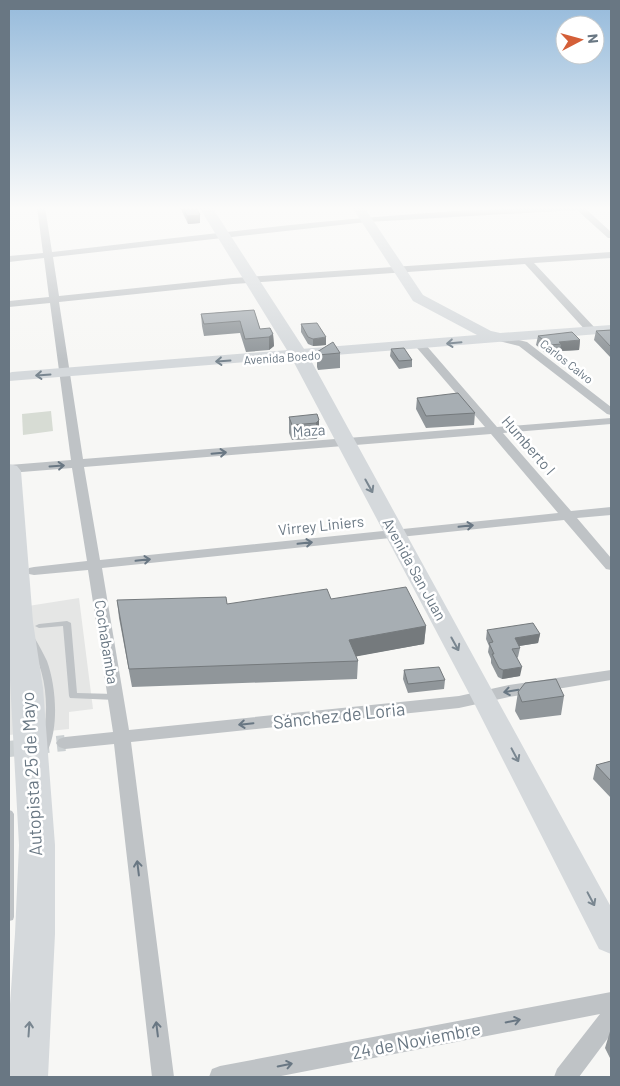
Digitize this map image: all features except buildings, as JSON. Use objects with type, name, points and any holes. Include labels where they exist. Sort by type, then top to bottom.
[{"type":"highway","name":"Autopista 25 de Mayo","points":[[9,470],[29,624],[27,688],[37,846],[35,934],[26,1077]]},
{"type":"main road","name":"Avenida San Juan","points":[[237,258],[299,355],[484,697],[611,939]]},
{"type":"main road","points":[[392,258],[423,302],[486,334],[503,339]]},
{"type":"main road","name":"Avenida Boedo","points":[[12,377],[421,346],[611,329]]},
{"type":"street","name":"Cochabamba","points":[[47,258],[78,465],[122,736],[163,1077]]},
{"type":"street","points":[[9,304],[251,279],[573,258]]},
{"type":"street","points":[[527,261],[592,331]]},
{"type":"street","name":"Carlos Calvo","points":[[503,339],[524,345],[611,412]]},
{"type":"street","name":"Humberto I","points":[[421,346],[611,566]]},
{"type":"street","name":"Maza","points":[[9,470],[611,421]]},
{"type":"street","name":"Virrey Liniers","points":[[34,572],[611,511]]},
{"type":"street","name":"Sánchez de Loria","points":[[65,743],[460,702],[611,675]]},
{"type":"street","name":"24 de Noviembre","points":[[220,1077],[611,1002]]},
{"type":"street","points":[[565,1077],[611,1017]]},
{"type":"lane","points":[[29,624],[66,623],[73,696],[116,697]]},
{"type":"lane","points":[[9,814],[9,917]]},
{"type":"shaded area","points":[[51,411],[53,431],[23,435],[22,414]]},
{"type":"shaded area","points":[[79,598],[93,709],[69,712],[69,729],[9,735],[9,609]]},
{"type":"tunnel","points":[[9,749],[65,743]]}]
